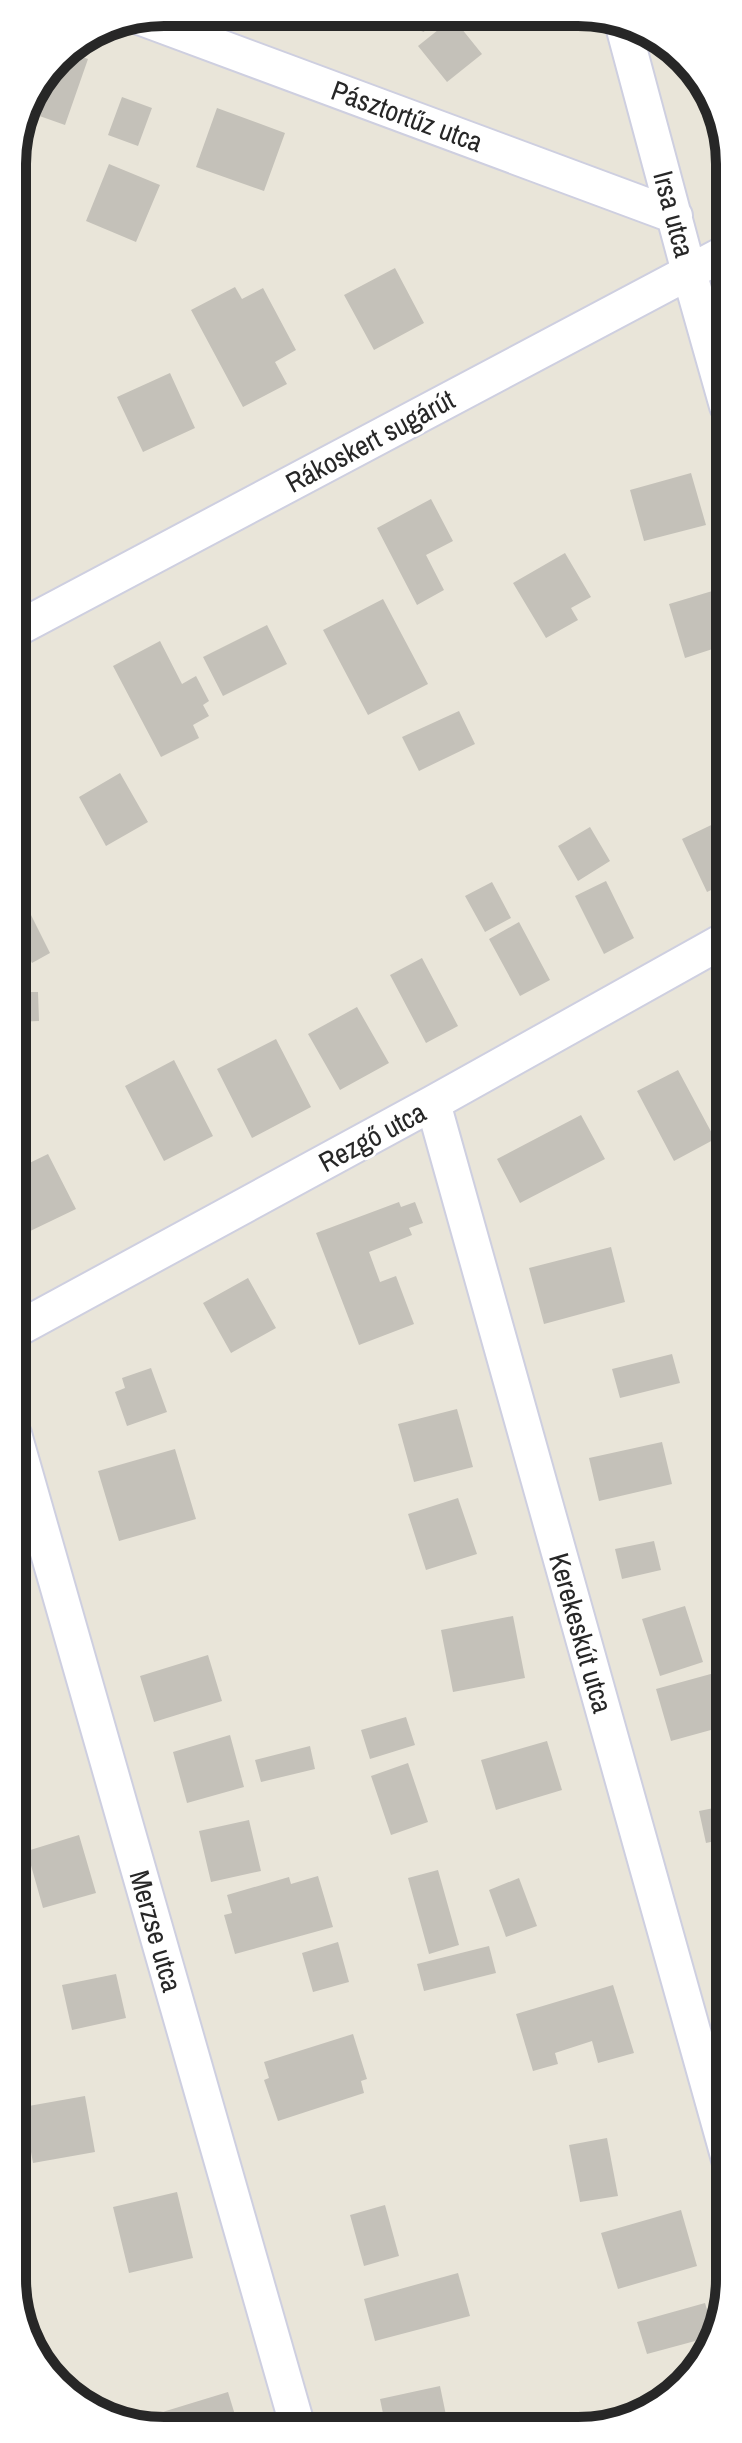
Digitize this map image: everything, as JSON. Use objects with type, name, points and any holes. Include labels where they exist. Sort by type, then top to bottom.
[{"type":"street","name":"Pásztortűz utca","points":[[163,26],[675,216]]},
{"type":"street","name":"Irsa utca","points":[[625,34],[716,367]]},
{"type":"street","name":"Rákoskert sugárút","points":[[26,624],[716,258]]},
{"type":"street","name":"Rezgő utca","points":[[26,1324],[716,945]]},
{"type":"street","name":"Kerekeskút utca","points":[[433,1103],[716,2113]]},
{"type":"street","name":"Merzse utca","points":[[26,1476],[295,2417]]},
{"type":"building","points":[[407,26],[426,26],[424,32]]},
{"type":"building","points":[[443,26],[459,26],[482,54],[447,82],[418,46]]},
{"type":"building","points":[[79,56],[88,59],[65,125],[36,115],[55,80]]},
{"type":"building","points":[[122,97],[152,108],[138,146],[108,135]]},
{"type":"building","points":[[217,108],[285,133],[264,191],[196,167]]},
{"type":"building","points":[[109,164],[160,185],[136,242],[86,221]]},
{"type":"building","points":[[395,268],[424,323],[374,350],[344,295]]},
{"type":"building","points":[[235,287],[242,299],[263,288],[296,350],[275,362],[287,384],[243,407],[191,310]]},
{"type":"building","points":[[170,373],[195,428],[143,452],[117,397]]},
{"type":"building","points":[[691,473],[706,525],[644,541],[630,490]]},
{"type":"building","points":[[431,499],[453,541],[426,555],[444,590],[417,605],[377,528]]},
{"type":"building","points":[[565,553],[591,597],[571,608],[578,620],[546,638],[513,583]]},
{"type":"building","points":[[716,590],[716,648],[685,658],[669,604]]},
{"type":"building","points":[[383,599],[428,684],[368,715],[323,630]]},
{"type":"building","points":[[267,625],[287,664],[223,696],[203,657]]},
{"type":"building","points":[[160,641],[182,684],[196,676],[209,701],[203,705],[209,716],[193,725],[199,738],[161,757],[113,666]]},
{"type":"building","points":[[459,711],[475,744],[419,771],[402,737]]},
{"type":"building","points":[[120,773],[148,822],[106,846],[79,797]]},
{"type":"building","points":[[716,823],[716,888],[707,892],[682,839]]},
{"type":"building","points":[[590,827],[610,861],[578,881],[558,846]]},
{"type":"building","points":[[606,881],[634,938],[604,954],[575,896]]},
{"type":"building","points":[[492,882],[511,918],[485,932],[465,896]]},
{"type":"building","points":[[26,905],[50,953],[32,963],[26,951]]},
{"type":"building","points":[[519,922],[550,980],[520,996],[489,939]]},
{"type":"building","points":[[422,958],[458,1026],[426,1043],[390,975]]},
{"type":"building","points":[[26,992],[38,992],[39,1021],[26,1022]]},
{"type":"building","points":[[357,1007],[389,1063],[340,1090],[308,1034]]},
{"type":"building","points":[[276,1039],[311,1107],[252,1138],[217,1069]]},
{"type":"building","points":[[174,1060],[213,1136],[164,1161],[125,1086]]},
{"type":"building","points":[[678,1070],[715,1139],[674,1161],[637,1091]]},
{"type":"building","points":[[581,1115],[605,1159],[520,1203],[497,1159]]},
{"type":"building","points":[[48,1154],[76,1209],[26,1233],[26,1165]]},
{"type":"building","points":[[399,1202],[401,1207],[415,1202],[423,1223],[409,1228],[412,1235],[369,1252],[380,1282],[396,1276],[414,1324],[359,1345],[316,1233]]},
{"type":"building","points":[[611,1247],[625,1302],[544,1324],[529,1268]]},
{"type":"building","points":[[248,1278],[276,1328],[231,1353],[203,1303]]},
{"type":"building","points":[[672,1354],[680,1383],[620,1398],[612,1369]]},
{"type":"building","points":[[151,1368],[167,1412],[127,1426],[115,1392],[125,1388],[122,1378]]},
{"type":"building","points":[[457,1409],[473,1467],[414,1482],[398,1424]]},
{"type":"building","points":[[662,1442],[672,1484],[599,1501],[589,1458]]},
{"type":"building","points":[[175,1449],[196,1519],[119,1541],[98,1471]]},
{"type":"building","points":[[458,1498],[477,1554],[426,1570],[408,1514]]},
{"type":"building","points":[[654,1541],[661,1570],[622,1579],[615,1549]]},
{"type":"building","points":[[685,1606],[703,1662],[660,1676],[642,1619]]},
{"type":"building","points":[[513,1616],[525,1678],[453,1692],[441,1630]]},
{"type":"building","points":[[208,1655],[222,1701],[154,1722],[140,1676]]},
{"type":"building","points":[[716,1673],[716,1729],[671,1741],[656,1689]]},
{"type":"building","points":[[406,1717],[415,1745],[370,1759],[361,1730]]},
{"type":"building","points":[[230,1735],[244,1787],[187,1803],[173,1752]]},
{"type":"building","points":[[547,1741],[562,1790],[496,1810],[481,1760]]},
{"type":"building","points":[[310,1746],[315,1769],[261,1782],[255,1760]]},
{"type":"building","points":[[408,1763],[428,1822],[391,1835],[371,1776]]},
{"type":"building","points":[[716,1808],[716,1841],[706,1843],[699,1811]]},
{"type":"building","points":[[249,1820],[261,1871],[211,1882],[199,1831]]},
{"type":"building","points":[[79,1835],[96,1893],[43,1908],[27,1851]]},
{"type":"building","points":[[438,1870],[459,1945],[429,1954],[408,1878]]},
{"type":"building","points":[[318,1876],[333,1927],[235,1954],[224,1915],[232,1913],[227,1895],[289,1877],[291,1884]]},
{"type":"building","points":[[519,1878],[537,1926],[506,1937],[489,1890]]},
{"type":"building","points":[[338,1942],[349,1982],[313,1992],[302,1953]]},
{"type":"building","points":[[489,1946],[496,1973],[424,1991],[417,1964]]},
{"type":"building","points":[[116,1974],[126,2018],[72,2030],[62,1985]]},
{"type":"building","points":[[613,1985],[634,2053],[598,2063],[592,2041],[555,2053],[558,2064],[533,2071],[516,2014]]},
{"type":"building","points":[[353,2034],[367,2079],[361,2081],[364,2093],[278,2121],[264,2080],[269,2078],[264,2062]]},
{"type":"building","points":[[85,2096],[95,2152],[33,2163],[26,2106]]},
{"type":"building","points":[[607,2138],[618,2196],[580,2202],[569,2145]]},
{"type":"building","points":[[177,2192],[193,2258],[129,2273],[113,2207]]},
{"type":"building","points":[[385,2205],[399,2256],[364,2266],[350,2215]]},
{"type":"building","points":[[681,2210],[697,2266],[618,2289],[601,2233]]},
{"type":"building","points":[[458,2273],[470,2316],[375,2341],[364,2299]]},
{"type":"building","points":[[705,2303],[709,2318],[702,2339],[647,2354],[637,2322]]},
{"type":"building","points":[[440,2386],[446,2417],[384,2417],[380,2399]]},
{"type":"building","points":[[228,2392],[236,2417],[164,2417],[156,2414]]}]
